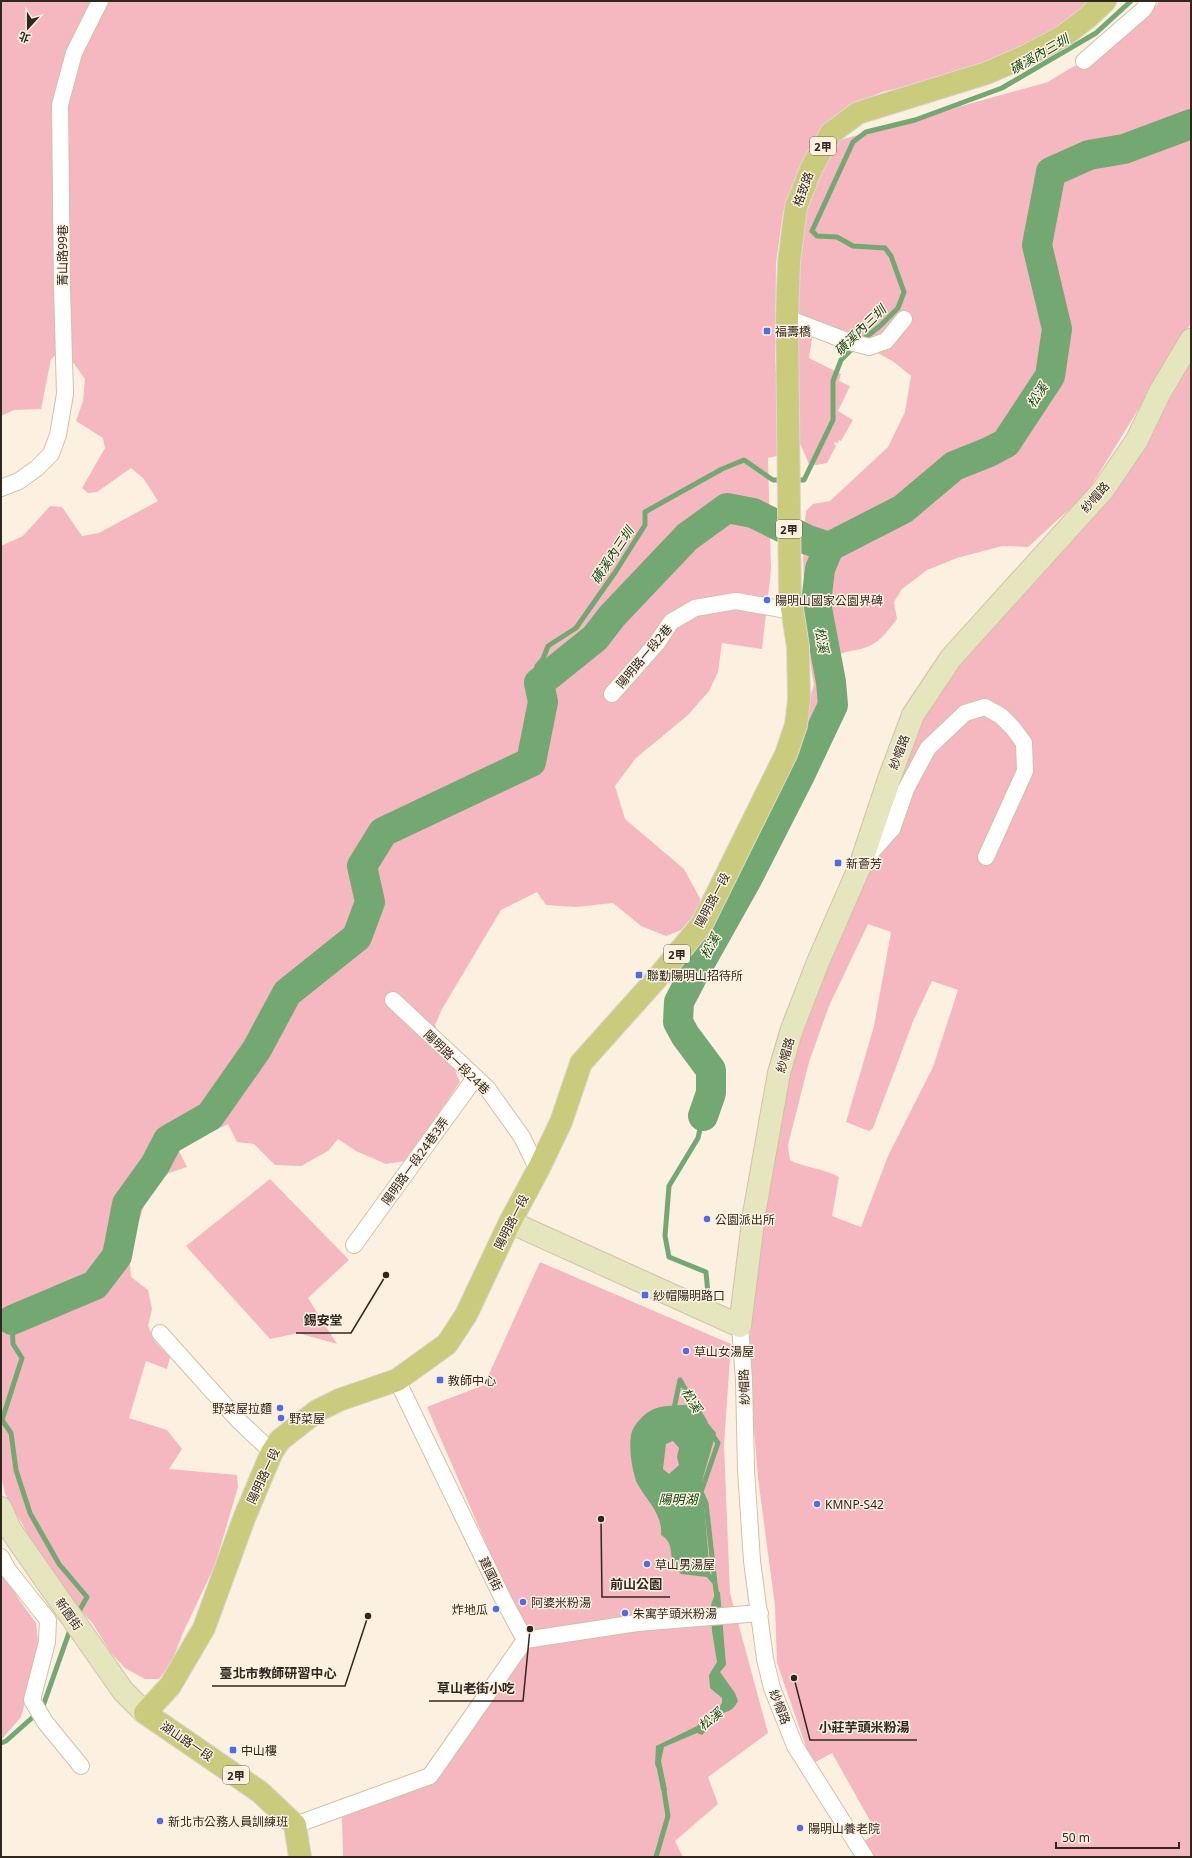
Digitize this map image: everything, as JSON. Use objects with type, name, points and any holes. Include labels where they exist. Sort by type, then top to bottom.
[{"type":"main road","name":"格致路","points":[[791,604],[787,318],[788,262],[796,206],[812,167],[831,133],[858,113],[987,73],[1026,56],[1062,37],[1087,18],[1105,1]]},
{"type":"main road","name":"陽明路一段","points":[[145,1713],[170,1686],[204,1628],[245,1516],[272,1452],[280,1440],[317,1411],[339,1400],[397,1380],[447,1344],[466,1315],[510,1222],[538,1170],[561,1122],[581,1063],[659,976],[702,924],[786,754],[796,725],[799,699],[799,664],[798,647],[791,604]]},
{"type":"main road","name":"湖山路一段","points":[[145,1713],[260,1792],[295,1825]]},
{"type":"main road","points":[[295,1825],[300,1857]]},
{"type":"street","name":"菁山路99巷","points":[[1,488],[19,481],[37,468],[51,454],[58,435],[65,394],[60,105],[74,53],[100,1]]},
{"type":"street","points":[[1084,61],[1144,9],[1148,1]]},
{"type":"street","points":[[787,318],[848,341],[869,347],[886,341],[904,319]]},
{"type":"street","name":"紗帽路","points":[[865,1857],[795,1746],[772,1688],[766,1659],[752,1561],[746,1470],[744,1380],[740,1326],[754,1214],[779,1073],[792,1028],[818,962],[860,866],[889,779],[913,715],[951,658],[1103,490],[1137,440],[1160,392],[1191,340]]},
{"type":"street","name":"陽明路一段2巷","points":[[612,694],[657,643],[671,622],[696,608],[736,601],[791,604]]},
{"type":"street","points":[[860,866],[892,829],[906,789],[928,748],[965,713],[985,707],[1001,716],[1013,728],[1024,743],[1025,771],[986,857]]},
{"type":"street","name":"陽明路一段24巷","points":[[393,1000],[487,1088],[522,1137],[538,1170]]},
{"type":"street","name":"陽明路一段24巷3弄","points":[[354,1245],[475,1078]]},
{"type":"street","points":[[510,1222],[740,1326]]},
{"type":"street","points":[[160,1333],[239,1422],[272,1452]]},
{"type":"street","name":"建國街","points":[[397,1380],[503,1599],[525,1640]]},
{"type":"street","name":"新園街","points":[[1,1508],[10,1529],[123,1691],[145,1713]]},
{"type":"street","name":"新園街","points":[[1,1557],[8,1570],[48,1620],[47,1642],[32,1700],[46,1722],[81,1766]]},
{"type":"street","points":[[295,1825],[430,1776],[525,1640],[637,1623],[760,1613]]},
{"type":"shaded area","points":[[1,1],[1094,1],[1064,25],[1000,58],[940,79],[882,92],[846,107],[831,121],[811,145],[800,167],[783,212],[776,263],[775,357],[781,455],[768,458],[771,570],[762,649],[722,643],[718,672],[709,691],[688,715],[636,758],[615,786],[625,819],[684,869],[703,904],[681,930],[666,936],[641,926],[613,903],[576,907],[546,905],[537,892],[501,910],[442,1009],[435,1025],[460,1082],[406,1161],[386,1164],[356,1151],[338,1139],[328,1151],[301,1166],[275,1165],[254,1144],[237,1142],[228,1124],[178,1149],[187,1167],[163,1175],[148,1193],[129,1252],[131,1277],[148,1290],[152,1309],[148,1326],[156,1343],[170,1357],[167,1369],[146,1361],[129,1418],[167,1430],[182,1449],[169,1469],[237,1475],[238,1487],[215,1565],[182,1635],[172,1662],[159,1679],[145,1679],[125,1668],[111,1653],[93,1624],[55,1581],[5,1494],[1,1475],[1,546],[23,536],[50,506],[62,507],[82,536],[99,533],[158,501],[143,478],[131,468],[97,492],[88,493],[82,488],[105,448],[103,438],[76,421],[83,401],[85,379],[70,358],[57,354],[51,359],[41,409],[14,410],[1,416]]},
{"type":"shaded area","points":[[1159,1],[1191,1],[1191,323],[1087,493],[1028,547],[1002,546],[957,558],[927,570],[902,589],[894,602],[897,619],[890,629],[877,641],[867,647],[846,652],[837,656],[840,688],[804,728],[805,712],[814,685],[804,598],[803,547],[806,511],[813,504],[830,501],[888,447],[905,412],[911,376],[894,362],[876,352],[813,332],[809,358],[841,374],[839,381],[850,386],[838,411],[853,420],[841,441],[839,440],[838,443],[835,442],[834,444],[836,446],[827,463],[816,465],[809,464],[798,439],[799,409],[794,332],[804,196],[833,142],[1048,82],[1069,69],[1104,52],[1157,5]]},
{"type":"shaded area","points":[[1191,361],[1191,1857],[870,1857],[861,1843],[877,1833],[832,1753],[812,1764],[777,1663],[775,1606],[758,1478],[748,1356],[754,1293],[784,1072],[907,744],[957,662],[1126,475]],"holes":[[[868,924],[891,932],[874,1026],[846,1122],[869,1131],[873,1128],[914,1019],[932,981],[958,990],[933,1067],[888,1156],[861,1227],[832,1216],[839,1177],[790,1160],[788,1145],[809,1062],[829,1006]]]},
{"type":"shaded area","points":[[270,1179],[349,1260],[308,1298],[337,1344],[298,1333],[270,1339],[186,1246]]},
{"type":"shaded area","points":[[540,1262],[731,1344],[724,1445],[730,1593],[768,1733],[708,1777],[718,1804],[675,1841],[683,1857],[343,1857],[342,1818],[444,1769],[529,1643],[427,1407],[484,1385]]},
{"type":"shaded area","points":[[1,1569],[20,1601],[36,1623],[39,1650],[21,1717],[1,1740]]},
{"type":"water","name":"陽明湖","points":[[692,1404],[716,1433],[702,1481],[710,1574],[707,1577],[681,1574],[674,1566],[668,1541],[661,1535],[661,1527],[657,1514],[637,1483],[633,1471],[630,1448],[631,1434],[634,1427],[643,1416],[650,1411],[659,1407]],"holes":[[[673,1441],[679,1448],[677,1457],[679,1465],[669,1474],[663,1469],[666,1444]]]},
{"type":"water","points":[[716,1591],[720,1592],[726,1665],[720,1672],[735,1693],[738,1701],[730,1711],[719,1715],[702,1735],[697,1733],[664,1747],[661,1761],[667,1790],[661,1790],[655,1764],[656,1746],[697,1726],[704,1717],[716,1712],[722,1703],[722,1698],[710,1688],[709,1675],[717,1662],[712,1631],[711,1605]]},
{"type":"waterway","name":"磺溪內三圳","points":[[861,341],[880,326],[898,308],[904,292],[891,256],[885,248],[853,246],[837,237],[817,236],[812,231],[853,142],[866,132],[915,120],[1002,88],[1096,33],[1131,1]]},
{"type":"waterway","name":"松溪","points":[[703,1116],[711,1093],[711,1070],[685,1035],[678,1022],[679,1002],[746,881],[799,777],[833,705],[831,682],[816,603],[820,569],[829,547],[903,509],[954,466],[989,452],[1006,443],[1050,376],[1057,329],[1037,245],[1051,172],[1089,155],[1124,149],[1191,124]]},
{"type":"waterway","name":"磺溪內三圳","points":[[793,480],[804,480],[833,420],[833,381],[841,360],[855,346]]},
{"type":"waterway","name":"磺溪內三圳","points":[[539,683],[535,676],[537,666],[543,659],[548,646],[576,628],[616,571],[645,525],[645,512],[722,469],[744,460],[773,480],[783,480]]},
{"type":"waterway","points":[[12,1320],[95,1285],[117,1256],[127,1204],[155,1165],[168,1140],[210,1116],[257,1049],[287,993],[357,937],[370,902],[362,866],[383,832],[531,762],[543,702],[539,683],[595,638],[612,616],[687,537],[727,508],[753,513],[808,540],[829,547]]},
{"type":"waterway","name":"松溪","points":[[703,1116],[698,1138],[669,1186],[665,1236],[669,1257],[706,1272],[708,1294]]},
{"type":"waterway","points":[[1,1315],[12,1320],[13,1344],[22,1358],[2,1420],[11,1433],[16,1470],[30,1513],[59,1564],[87,1597],[77,1615]]},
{"type":"waterway","name":"松溪","points":[[680,1380],[705,1422]]},
{"type":"waterway","name":"松溪","points":[[673,1413],[680,1380]]},
{"type":"waterway","name":"松溪","points":[[711,1433],[718,1443],[701,1492],[706,1503],[715,1583]]},
{"type":"waterway","name":"松溪","points":[[705,1571],[715,1583],[717,1597]]},
{"type":"waterway","points":[[1,1743],[6,1741],[42,1709],[71,1627]]},
{"type":"waterway","name":"松溪","points":[[656,1857],[668,1816],[663,1784]]},
{"type":"place","name":"福壽橋","points":[[767,331]]},
{"type":"place","name":"陽明山國家公園界碑","points":[[767,600]]},
{"type":"place","name":"新薈芳","points":[[838,863]]},
{"type":"place","name":"聯勤陽明山招待所","points":[[639,975]]},
{"type":"place","name":"公園派出所","points":[[707,1219]]},
{"type":"place","name":"錫安堂","points":[[386,1275]]},
{"type":"place","name":"紗帽陽明路口","points":[[645,1295]]},
{"type":"place","name":"草山女湯屋","points":[[686,1351]]},
{"type":"place","name":"教師中心","points":[[440,1380]]},
{"type":"place","name":"野菜屋拉麵","points":[[280,1408]]},
{"type":"place","name":"野菜屋","points":[[281,1418]]},
{"type":"place","name":"KMNP-S42","points":[[817,1504]]},
{"type":"place","name":"前山公園","points":[[601,1519]]},
{"type":"place","name":"草山男湯屋","points":[[647,1564]]},
{"type":"place","name":"阿婆米粉湯","points":[[523,1602]]},
{"type":"place","name":"炸地瓜","points":[[496,1609]]},
{"type":"place","name":"朱寓芋頭米粉湯","points":[[625,1613]]},
{"type":"place","name":"臺北市教師研習中心","points":[[368,1616]]},
{"type":"place","name":"草山老街小吃","points":[[530,1629]]},
{"type":"place","name":"小莊芋頭米粉湯","points":[[794,1678]]},
{"type":"place","name":"中山樓","points":[[233,1750]]},
{"type":"place","name":"新北市公務人員訓練班","points":[[160,1821]]},
{"type":"place","name":"陽明山養老院","points":[[800,1828]]}]
